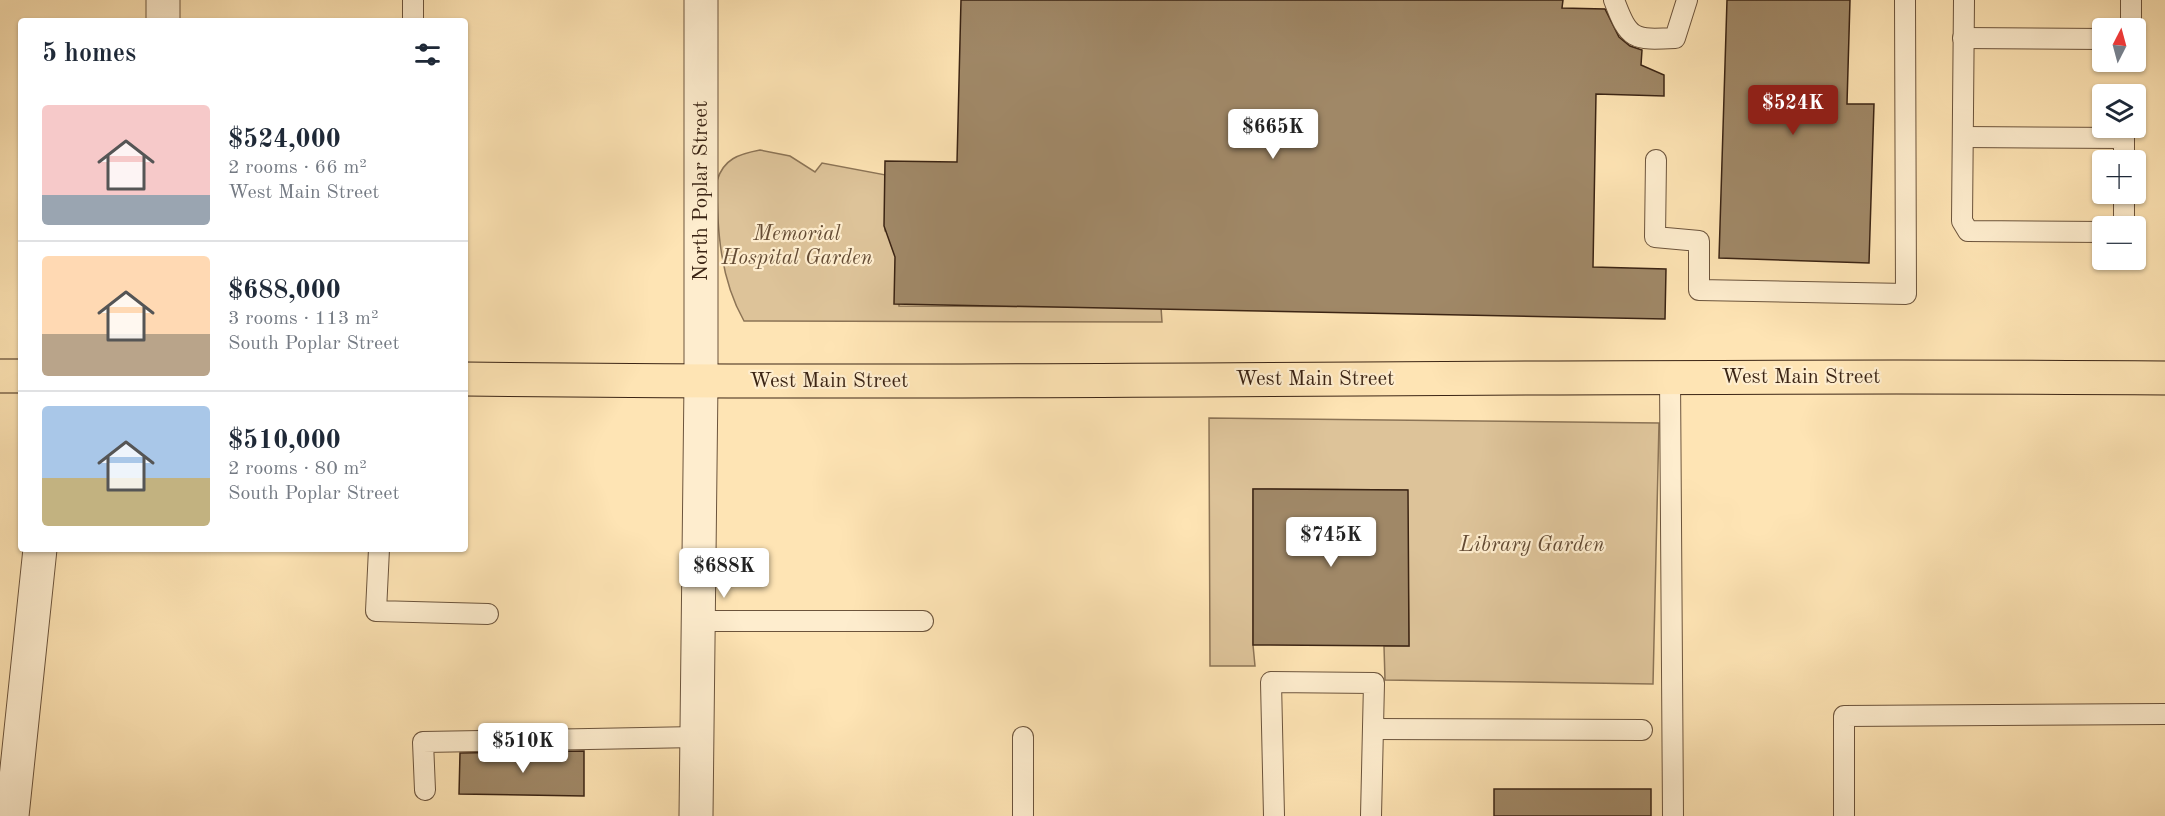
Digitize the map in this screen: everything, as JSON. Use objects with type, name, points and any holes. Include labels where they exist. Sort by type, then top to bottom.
[{"type":"highway","points":[[0,376],[18,376]]},
{"type":"highway","name":"West Main Street","points":[[468,379],[701,382],[1670,377],[2165,378]]},
{"type":"street","points":[[163,0],[163,18]]},
{"type":"street","name":"North Poplar Street","points":[[696,816],[701,382],[701,0]]},
{"type":"street","points":[[12,816],[40,552]]},
{"type":"lane","points":[[413,0],[413,18]]},
{"type":"lane","points":[[1614,0],[1625,29],[1644,40],[1675,38],[1687,0]]},
{"type":"lane","points":[[1656,160],[1655,237],[1699,241],[1699,290],[1905,294],[1905,0]]},
{"type":"lane","points":[[1964,0],[1962,221],[1968,231],[2092,232]]},
{"type":"lane","points":[[2131,18],[2132,0]]},
{"type":"lane","points":[[1963,38],[2092,39]]},
{"type":"lane","points":[[1963,137],[2124,138],[2124,150]]},
{"type":"lane","points":[[1670,377],[1672,816]]},
{"type":"lane","points":[[379,552],[376,610],[488,614]]},
{"type":"lane","points":[[699,621],[923,621]]},
{"type":"lane","points":[[1274,816],[1271,682],[1374,682],[1371,816]]},
{"type":"lane","points":[[1844,816],[1844,716],[2165,714]]},
{"type":"lane","points":[[1373,729],[1642,730]]},
{"type":"lane","points":[[425,790],[423,742],[697,737]]},
{"type":"lane","points":[[1023,737],[1023,816]]},
{"type":"green space","name":"Memorial Hospital Garden","points":[[760,150],[790,156],[815,172],[822,163],[886,175],[885,231],[900,234],[899,306],[1161,307],[1162,322],[744,321],[725,271],[719,235],[717,181],[723,167],[733,159],[745,153]]},
{"type":"green space","name":"Library Garden","points":[[1209,418],[1659,423],[1653,684],[1385,680],[1384,646],[1409,646],[1407,490],[1253,489],[1255,666],[1210,666]]},
{"type":"building","points":[[961,0],[1563,0],[1562,8],[1605,9],[1619,37],[1630,46],[1642,50],[1641,65],[1664,75],[1664,96],[1596,94],[1593,267],[1666,269],[1665,319],[894,304],[895,257],[884,226],[885,161],[957,162]]},
{"type":"building","points":[[1727,0],[1850,0],[1847,104],[1874,104],[1869,263],[1719,258]]},
{"type":"building","points":[[1253,489],[1408,490],[1409,646],[1253,645]]},
{"type":"building","points":[[584,751],[584,796],[459,794],[460,753]]},
{"type":"building","points":[[1494,789],[1651,789],[1651,816],[1494,816]]}]
